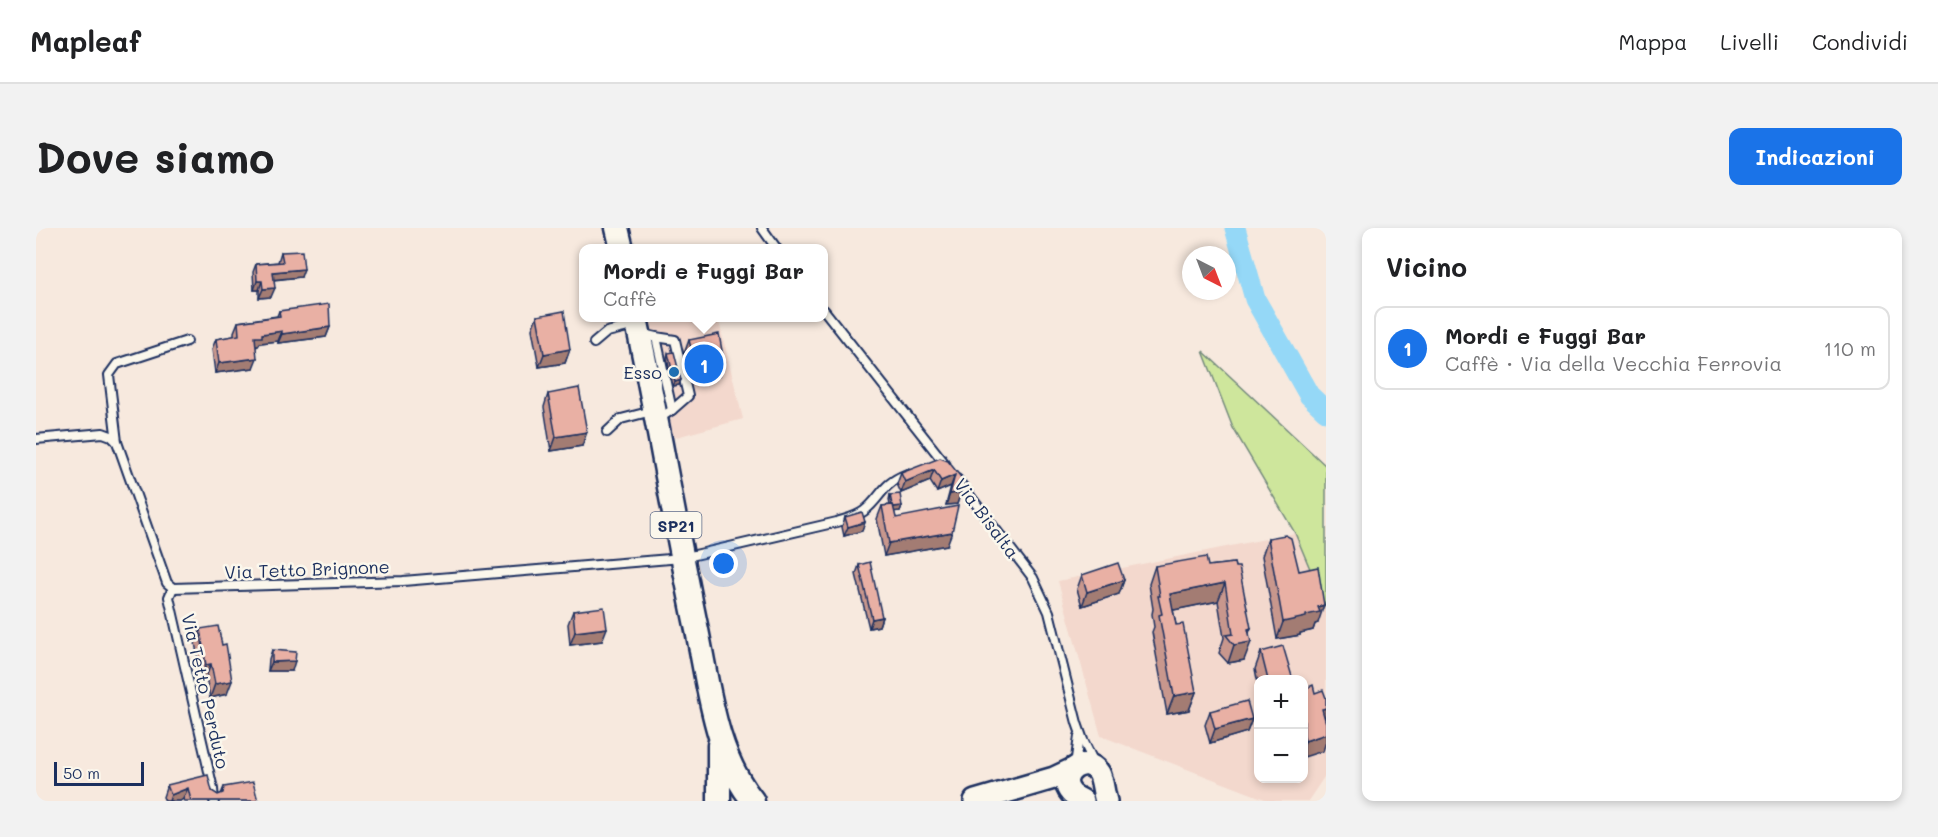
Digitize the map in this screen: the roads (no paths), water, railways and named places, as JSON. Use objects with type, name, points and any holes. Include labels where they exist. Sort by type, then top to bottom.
[{"type":"main road","points":[[617,228],[620,244]]},
{"type":"main road","name":"SP21","points":[[642,328],[661,414],[681,558],[719,732],[729,760],[753,801]]},
{"type":"main road","name":"SP21","points":[[719,732],[720,801]]},
{"type":"main road","points":[[975,801],[1054,778],[1085,764],[1095,768],[1102,786],[1092,797],[1079,798],[1051,788],[1028,786]]},
{"type":"main road","name":"Via Bisalta","points":[[1073,768],[1068,775],[1067,787],[1079,798]]},
{"type":"lane","points":[[762,228],[773,244]]},
{"type":"lane","name":"Via Bisalta","points":[[828,315],[1033,578],[1049,612],[1077,723],[1102,786]]},
{"type":"lane","points":[[594,344],[607,332],[642,328],[675,340],[688,396],[661,414],[621,419],[607,432]]},
{"type":"lane","points":[[173,588],[167,583],[117,442],[109,375],[117,364],[188,341]]},
{"type":"lane","points":[[36,439],[103,433],[111,436],[117,442]]},
{"type":"lane","points":[[933,464],[942,460]]},
{"type":"lane","name":"Via Tetto Brignone","points":[[173,588],[403,581],[681,558],[837,522],[860,514],[867,509],[888,483],[914,471]]},
{"type":"lane","name":"Via Tetto Perduto","points":[[173,588],[169,597],[214,801]]},
{"type":"lane","name":"Via Bisalta","points":[[1073,768],[1079,743],[1077,723]]},
{"type":"waterway","points":[[1235,228],[1255,299],[1309,395],[1326,411]]},
{"type":"place","name":"Mordi e Fuggi Bar","points":[[704,364]]},
{"type":"place","name":"Esso","points":[[674,372]]}]
